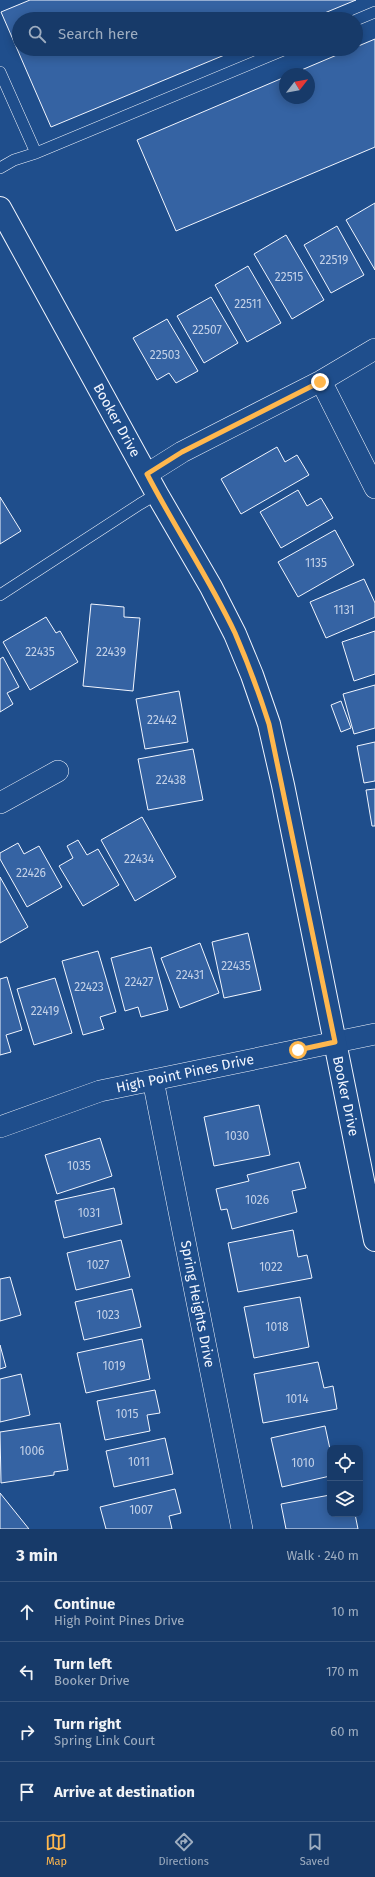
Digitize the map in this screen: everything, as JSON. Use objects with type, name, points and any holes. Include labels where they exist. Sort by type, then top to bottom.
[{"type":"street","name":"Booker Drive","points":[[3,220],[211,587],[235,634],[252,676],[269,724],[375,1240]]},
{"type":"street","points":[[147,474],[182,452],[320,382],[375,349]]},
{"type":"street","points":[[320,382],[375,488]]},
{"type":"street","points":[[0,803],[58,771]]},
{"type":"street","name":"High Point Pines Drive","points":[[0,1127],[100,1092],[375,1034]]},
{"type":"street","name":"Spring Heights Drive","points":[[153,1080],[242,1529]]},
{"type":"lane","points":[[363,17],[375,12]]},
{"type":"lane","points":[[0,168],[14,160],[36,153],[269,56]]},
{"type":"lane","points":[[0,72],[36,153]]},
{"type":"lane","points":[[0,595],[157,494]]},
{"type":"building","points":[[30,0],[356,0],[327,12],[12,12],[12,37],[1,12]]},
{"type":"building","points":[[375,39],[375,147],[176,231],[137,140],[279,80],[279,104],[315,104],[315,68],[306,68],[334,56],[363,56],[363,44]]},
{"type":"building","points":[[20,56],[222,56],[51,127]]},
{"type":"building","points":[[375,203],[375,270],[346,220]]},
{"type":"building","points":[[337,226],[364,275],[331,293],[304,245]]},
{"type":"building","points":[[286,235],[324,300],[292,319],[254,254]]},
{"type":"building","points":[[248,266],[281,323],[247,342],[215,285]]},
{"type":"building","points":[[211,297],[238,343],[204,363],[177,316]]},
{"type":"building","points":[[167,319],[198,371],[176,383],[169,373],[157,380],[133,338]]},
{"type":"building","points":[[277,447],[285,462],[297,455],[309,475],[241,514],[221,479]]},
{"type":"building","points":[[298,490],[307,506],[321,498],[333,518],[281,548],[260,512]]},
{"type":"building","points":[[0,497],[21,531],[0,544]]},
{"type":"building","points":[[335,530],[354,565],[298,597],[278,562]]},
{"type":"building","points":[[364,579],[375,603],[375,617],[326,638],[310,602]]},
{"type":"building","points":[[91,604],[124,607],[124,617],[140,618],[133,691],[83,686]]},
{"type":"building","points":[[46,617],[56,633],[60,631],[78,662],[30,690],[3,642]]},
{"type":"building","points":[[375,631],[375,674],[354,681],[342,642]]},
{"type":"building","points":[[3,657],[19,687],[7,693],[13,704],[0,712],[0,659]]},
{"type":"building","points":[[375,685],[375,728],[354,734],[343,694]]},
{"type":"building","points":[[179,691],[188,742],[145,749],[136,699]]},
{"type":"building","points":[[341,701],[351,728],[341,732],[331,705]]},
{"type":"building","points":[[375,742],[375,781],[364,783],[357,746]]},
{"type":"building","points":[[193,749],[203,800],[148,810],[138,759]]},
{"type":"building","points":[[375,789],[375,826],[372,826],[366,790]]},
{"type":"building","points":[[142,817],[176,877],[135,901],[101,840]]},
{"type":"building","points":[[78,840],[87,855],[98,849],[119,885],[83,906],[59,866],[73,858],[67,846]]},
{"type":"building","points":[[18,843],[24,854],[39,846],[62,887],[27,907],[0,859],[0,853]]},
{"type":"building","points":[[0,877],[28,927],[0,943]]},
{"type":"building","points":[[248,933],[261,990],[224,998],[212,942]]},
{"type":"building","points":[[200,943],[219,993],[180,1008],[161,958]]},
{"type":"building","points":[[151,947],[168,1010],[141,1017],[138,1007],[125,1011],[111,958]]},
{"type":"building","points":[[98,951],[116,1012],[100,1017],[104,1029],[83,1035],[62,961]]},
{"type":"building","points":[[7,977],[22,1030],[6,1035],[11,1052],[0,1055],[0,979]]},
{"type":"building","points":[[55,978],[72,1033],[34,1045],[17,989]]},
{"type":"building","points":[[259,1105],[270,1155],[214,1166],[204,1117]]},
{"type":"building","points":[[100,1138],[112,1176],[57,1194],[45,1155]]},
{"type":"building","points":[[299,1162],[306,1188],[292,1191],[297,1212],[232,1229],[227,1209],[221,1210],[216,1189],[249,1181],[247,1175]]},
{"type":"building","points":[[114,1188],[122,1224],[64,1238],[55,1201]]},
{"type":"building","points":[[293,1230],[298,1257],[307,1255],[312,1278],[238,1292],[228,1243]]},
{"type":"building","points":[[121,1240],[130,1277],[76,1290],[67,1253]]},
{"type":"building","points":[[10,1277],[21,1315],[0,1321],[0,1279]]},
{"type":"building","points":[[132,1289],[141,1327],[84,1340],[75,1302]]},
{"type":"building","points":[[300,1297],[309,1347],[254,1358],[244,1307]]},
{"type":"building","points":[[142,1339],[150,1379],[86,1393],[77,1353]]},
{"type":"building","points":[[0,1345],[6,1367],[0,1369]]},
{"type":"building","points":[[318,1362],[324,1388],[333,1386],[337,1409],[263,1423],[254,1374]]},
{"type":"building","points":[[21,1374],[30,1415],[0,1422],[0,1379]]},
{"type":"building","points":[[155,1390],[160,1413],[147,1415],[150,1431],[105,1440],[97,1401]]},
{"type":"building","points":[[60,1423],[68,1470],[54,1472],[54,1475],[1,1483],[0,1432]]},
{"type":"building","points":[[325,1426],[329,1445],[327,1445],[327,1477],[282,1487],[271,1438]]},
{"type":"building","points":[[165,1438],[173,1474],[114,1487],[106,1451]]},
{"type":"building","points":[[175,1489],[181,1513],[169,1516],[172,1529],[106,1529],[100,1507]]},
{"type":"building","points":[[0,1493],[29,1529],[0,1529]]},
{"type":"building","points":[[327,1496],[327,1517],[356,1517],[358,1529],[286,1529],[281,1504]]},
{"type":"route","points":[[298,1050],[335,1042],[269,724],[235,634],[211,587],[147,474],[182,452],[320,382]]}]
